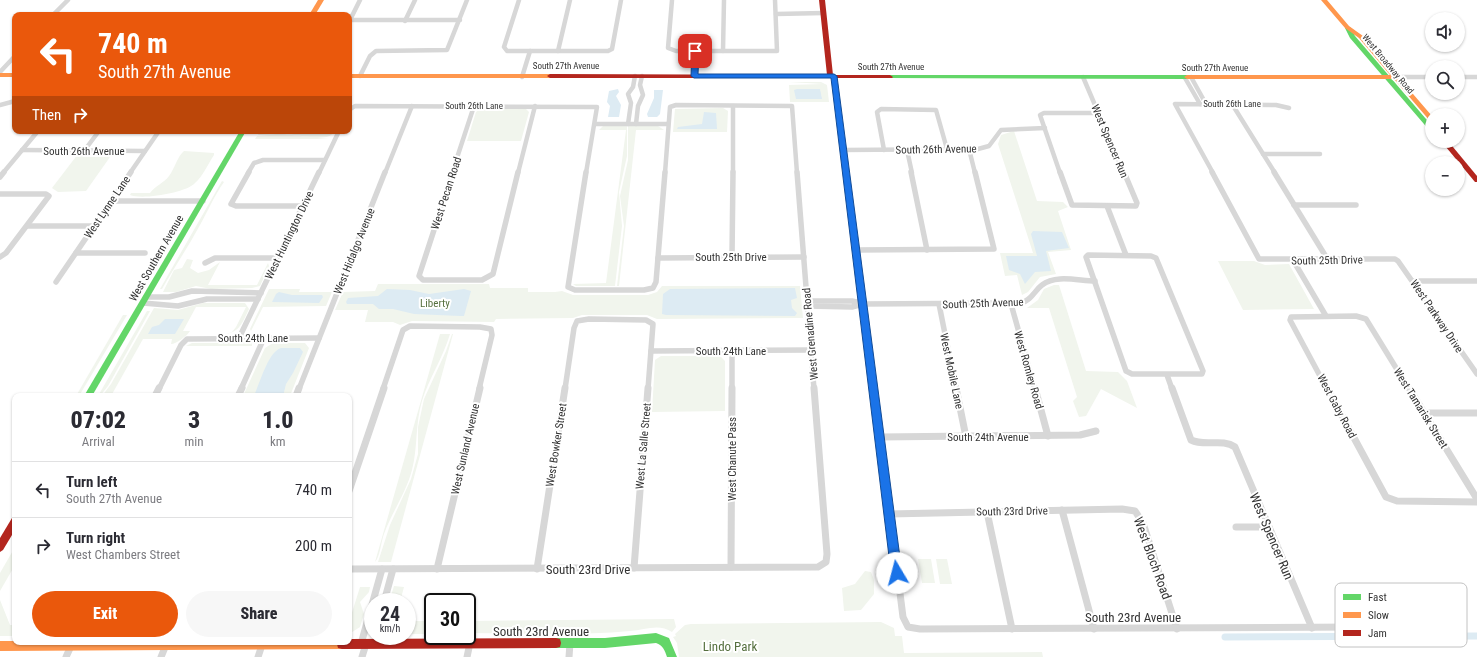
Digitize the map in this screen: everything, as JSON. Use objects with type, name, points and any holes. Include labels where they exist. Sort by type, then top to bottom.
[{"type":"main road","points":[[314,12],[320,0]]},
{"type":"main road","points":[[822,0],[832,76]]},
{"type":"main road","name":"West Broadway Road","points":[[1324,0],[1348,27],[1361,37],[1425,112]]},
{"type":"main road","name":"West Broadway Road","points":[[1348,27],[1352,37],[1425,124]]},
{"type":"main road","points":[[0,73],[12,75]]},
{"type":"main road","name":"South 27th Avenue","points":[[352,76],[1396,77]]},
{"type":"main road","name":"West Southern Avenue","points":[[90,393],[242,134]]},
{"type":"main road","points":[[1450,148],[1477,180]]},
{"type":"main road","points":[[0,547],[12,526]]},
{"type":"main road","name":"South 23rd Avenue","points":[[476,643],[612,643],[658,638],[666,640],[670,646],[672,657]]},
{"type":"main road","name":"South 23rd Avenue","points":[[352,642],[364,642]]},
{"type":"main road","name":"South 23rd Avenue","points":[[0,646],[262,645]]},
{"type":"street","points":[[57,12],[68,0]]},
{"type":"street","points":[[352,18],[360,0]]},
{"type":"street","points":[[405,21],[415,0]]},
{"type":"street","points":[[360,76],[373,52],[447,50],[468,0]]},
{"type":"street","points":[[519,0],[504,47],[505,50],[608,51],[612,49],[621,0]]},
{"type":"street","points":[[558,51],[570,0]]},
{"type":"street","points":[[672,0],[668,48],[671,51],[777,51],[776,0]]},
{"type":"street","points":[[723,51],[724,0]]},
{"type":"street","points":[[776,14],[824,13]]},
{"type":"street","points":[[352,20],[460,20]]},
{"type":"street","points":[[522,77],[530,51]]},
{"type":"street","points":[[694,76],[695,51]]},
{"type":"street","points":[[0,73],[12,59]]},
{"type":"street","points":[[628,124],[630,103],[628,94],[638,76]]},
{"type":"street","points":[[636,124],[638,106],[643,95],[638,76]]},
{"type":"street","points":[[832,76],[843,150],[889,514]]},
{"type":"street","points":[[1465,77],[1477,76]]},
{"type":"street","name":"West Spencer Run","points":[[1083,77],[1137,203],[1136,206],[1106,206]]},
{"type":"street","name":"South 27th Avenue","points":[[1396,77],[1425,77]]},
{"type":"street","points":[[1188,78],[1200,104]]},
{"type":"street","points":[[1188,78],[1206,104]]},
{"type":"street","points":[[2,104],[12,102]]},
{"type":"street","name":"South 26th Lane","points":[[1259,259],[1175,104],[1276,105],[1289,108]]},
{"type":"street","points":[[1232,104],[1328,260]]},
{"type":"street","name":"South 26th Lane","points":[[352,108],[412,106],[597,106],[595,124]]},
{"type":"street","name":"West Hidalgo Avenue","points":[[297,393],[412,106]]},
{"type":"street","name":"West Pecan Road","points":[[474,106],[419,276],[421,279],[482,280],[490,278],[494,271],[535,106]]},
{"type":"street","points":[[668,124],[595,124],[568,288],[573,290],[644,290],[653,288],[656,282],[670,107],[732,106],[732,257]]},
{"type":"street","name":"West Grenadine Road","points":[[732,106],[792,106],[827,554],[826,562]]},
{"type":"street","points":[[884,150],[877,112],[878,110],[936,110],[947,149]]},
{"type":"street","points":[[1098,113],[1041,113],[1072,205],[1106,206],[1126,255]]},
{"type":"street","name":"South 26th Avenue","points":[[843,150],[969,149],[987,147],[1001,130],[1015,128],[1045,128]]},
{"type":"street","points":[[0,177],[35,134]]},
{"type":"street","points":[[84,151],[97,134]]},
{"type":"street","name":"West Lynne Lane","points":[[56,282],[157,134]]},
{"type":"street","name":"West Huntington Drive","points":[[239,338],[338,134]]},
{"type":"street","points":[[856,250],[994,249],[969,149]]},
{"type":"street","name":"South 26th Avenue","points":[[22,150],[145,151]]},
{"type":"street","points":[[907,150],[927,250]]},
{"type":"street","points":[[1263,154],[1320,154]]},
{"type":"street","points":[[303,206],[238,206],[231,204],[254,163],[263,160],[325,160]]},
{"type":"street","points":[[0,194],[49,194],[28,226],[1,256]]},
{"type":"street","points":[[111,201],[203,201]]},
{"type":"street","points":[[1294,205],[1356,205]]},
{"type":"street","points":[[28,226],[94,226]]},
{"type":"street","points":[[76,253],[145,253]]},
{"type":"street","points":[[1126,255],[1155,257],[1203,371],[1202,374],[1167,375],[1128,373],[1124,369],[1087,256],[1126,255]]},
{"type":"street","name":"South 25th Drive","points":[[658,258],[804,257]]},
{"type":"street","points":[[205,263],[215,258],[278,258]]},
{"type":"street","name":"South 25th Drive","points":[[1259,259],[1395,259]]},
{"type":"street","name":"West Parkway Drive","points":[[1395,259],[1400,263],[1413,281],[1477,374]]},
{"type":"street","points":[[1293,260],[1326,316]]},
{"type":"street","name":"South 25th Avenue","points":[[807,304],[852,307],[863,304],[1011,304],[1030,301],[1039,288],[1047,282],[1057,280],[1095,281]]},
{"type":"street","points":[[1413,281],[1477,281]]},
{"type":"street","points":[[144,300],[169,297],[192,291],[261,293]]},
{"type":"street","points":[[144,300],[181,306],[207,300],[258,299]]},
{"type":"street","name":"West Mobile Lane","points":[[939,304],[966,437]]},
{"type":"street","name":"West Romley Road","points":[[1011,304],[1048,436]]},
{"type":"street","name":"West Gaby Road","points":[[1326,316],[1292,316],[1290,320],[1386,496],[1397,501],[1477,501]]},
{"type":"street","name":"West Tamarisk Street","points":[[1326,316],[1364,317],[1477,501]]},
{"type":"street","name":"West Bowker Street","points":[[537,569],[574,328],[577,321],[589,319],[646,320],[652,323]]},
{"type":"street","name":"West La Salle Street","points":[[634,568],[652,323]]},
{"type":"street","name":"West Sunland Avenue","points":[[352,482],[396,347],[401,333],[405,328],[480,327],[492,329],[492,335],[437,570]]},
{"type":"street","points":[[239,393],[264,338]]},
{"type":"street","name":"South 24th Lane","points":[[156,393],[181,345],[186,339],[319,338]]},
{"type":"street","name":"South 24th Lane","points":[[651,351],[811,350]]},
{"type":"street","name":"West Chanute Pass","points":[[731,567],[732,351]]},
{"type":"street","name":"West Spencer Run","points":[[1167,375],[1190,438],[1193,442],[1198,444],[1233,445],[1312,628]]},
{"type":"street","points":[[1424,413],[1477,413]]},
{"type":"street","name":"South 24th Avenue","points":[[880,437],[1048,436],[1080,435],[1096,431]]},
{"type":"street","name":"South 23rd Drive","points":[[889,514],[1122,509],[1135,510]]},
{"type":"street","points":[[1062,510],[1094,629]]},
{"type":"street","name":"West Bloch Road","points":[[1135,510],[1143,523],[1177,629]]},
{"type":"street","points":[[987,512],[1012,629]]},
{"type":"street","name":"South 23rd Avenue","points":[[889,514],[903,617],[905,624],[910,628],[1335,628]]},
{"type":"street","points":[[1236,527],[1268,527]]},
{"type":"street","name":"South 23rd Drive","points":[[352,569],[437,570],[818,567],[826,562]]},
{"type":"street","points":[[378,593],[382,570]]},
{"type":"street","points":[[387,593],[393,570]]},
{"type":"street","points":[[569,657],[570,643]]},
{"type":"street","points":[[161,657],[166,645]]},
{"type":"street","points":[[258,657],[262,645]]},
{"type":"street","points":[[362,657],[367,645]]},
{"type":"street","points":[[467,657],[470,645]]},
{"type":"street","points":[[66,657],[72,646]]},
{"type":"green space","points":[[789,82],[821,82],[827,85],[829,102],[790,102],[789,85],[823,84]]},
{"type":"green space","points":[[723,108],[728,111],[727,132],[673,132],[675,109]]},
{"type":"green space","points":[[480,109],[526,109],[529,112],[521,141],[467,141],[476,112]]},
{"type":"green space","points":[[603,126],[627,126],[627,156],[619,192],[622,226],[615,286],[576,286],[573,284],[606,283],[626,130],[599,130]]},
{"type":"green space","points":[[628,126],[658,126],[664,130],[636,130],[619,286],[617,286],[624,226],[620,196],[628,160]]},
{"type":"green space","points":[[1014,131],[1037,201],[1063,202],[1068,207],[1058,211],[1071,250],[1048,252],[1056,274],[1040,277],[1028,292],[1022,295],[1017,275],[1005,276],[1000,253],[1033,253],[998,144],[1001,135]]},
{"type":"green space","points":[[258,134],[280,134],[258,135]]},
{"type":"green space","points":[[284,134],[330,139],[255,139],[257,136]]},
{"type":"green space","points":[[287,134],[332,134],[317,138]]},
{"type":"green space","points":[[184,151],[214,153],[203,173],[195,183],[183,190],[164,195],[144,197],[130,195],[131,193],[150,193],[169,176]]},
{"type":"green space","points":[[78,154],[89,154],[87,157],[110,157],[86,191],[58,192],[52,188]]},
{"type":"green space","points":[[222,181],[224,182],[195,233],[162,289],[160,289]]},
{"type":"green space","points":[[187,259],[193,260],[190,268],[198,273],[209,270],[220,262],[208,285],[257,285],[268,263],[269,266],[260,286],[252,288],[211,289],[196,286],[176,292],[163,292],[174,270],[182,268]]},
{"type":"green space","points":[[1218,261],[1254,261],[1265,265],[1289,264],[1314,309],[1243,310]]},
{"type":"green space","name":"Liberty","points":[[378,284],[489,284],[490,288],[528,288],[528,292],[562,291],[573,295],[648,295],[657,292],[662,286],[800,286],[803,318],[657,319],[647,315],[582,315],[573,318],[496,319],[494,322],[412,321],[400,325],[393,322],[365,322],[368,310],[335,310],[343,292],[375,291]]},
{"type":"green space","points":[[1054,285],[1059,285],[1086,371],[1118,372],[1127,381],[1137,408],[1101,389],[1086,416],[1079,417],[1073,401],[1077,397],[1049,308],[1027,308],[1038,300],[1044,289]]},
{"type":"green space","points":[[269,289],[300,289],[299,292],[332,292],[326,306],[263,307],[251,331],[250,329]]},
{"type":"green space","points":[[203,303],[245,303],[249,309],[243,322],[238,328],[231,333],[226,334],[232,332],[236,327],[246,307],[196,307],[183,331],[190,331],[186,335],[173,344],[171,344],[172,339],[143,339],[113,393],[104,393],[111,384],[154,308],[178,310]]},
{"type":"green space","points":[[147,311],[150,311],[108,386],[102,393],[100,393]]},
{"type":"green space","points":[[123,315],[127,315],[81,393],[78,393]]},
{"type":"green space","points":[[440,334],[450,334],[422,401],[418,418],[412,470],[406,487],[387,526],[377,560],[375,562]]},
{"type":"green space","points":[[452,334],[391,562],[378,562],[390,525],[411,479],[418,454],[418,427],[424,399],[446,351]]},
{"type":"green space","points":[[192,343],[252,343],[252,346],[186,346]]},
{"type":"green space","points":[[273,343],[305,343],[309,348],[291,393],[244,393],[265,348]]},
{"type":"green space","points":[[661,356],[720,356],[725,361],[725,411],[652,412],[655,360]]},
{"type":"green space","points":[[12,552],[12,570],[0,591],[0,573]]},
{"type":"green space","points":[[918,559],[931,559],[935,583],[922,583]]},
{"type":"green space","points":[[936,559],[947,559],[952,584],[940,584]]},
{"type":"green space","points":[[865,571],[871,572],[874,580],[874,594],[861,610],[844,611],[842,588],[855,584]]},
{"type":"green space","points":[[394,586],[404,587],[402,593],[392,593]]},
{"type":"green space","points":[[360,587],[370,587],[369,592],[364,593],[364,598],[360,602],[364,614],[360,627],[352,632],[352,612]]},
{"type":"green space","points":[[0,600],[10,625],[12,625],[12,636],[0,636]]},
{"type":"green space","points":[[674,619],[676,627],[672,632],[667,629],[657,627],[610,633],[476,633],[476,621]]},
{"type":"green space","points":[[416,621],[424,621],[424,634],[416,634]]},
{"type":"green space","name":"Lindo Park","points":[[881,622],[894,628],[895,636],[902,636],[904,653],[1042,652],[1043,657],[679,657],[677,643],[673,637],[676,636],[675,634],[685,625],[691,624]]},
{"type":"shaded area","points":[[618,89],[619,92],[616,96],[621,105],[619,117],[608,117],[610,106],[607,102],[609,91]]},
{"type":"shaded area","points":[[820,89],[822,99],[796,99],[794,90]]},
{"type":"shaded area","points":[[654,90],[663,90],[660,114],[657,117],[648,117],[647,114],[654,98]]},
{"type":"shaded area","points":[[704,112],[716,113],[717,129],[677,129],[678,127],[702,124]]},
{"type":"shaded area","points":[[1033,231],[1062,232],[1069,248],[1046,251],[1051,271],[1035,272],[1025,284],[1020,274],[1009,270],[1006,256],[1037,256],[1031,234]]},
{"type":"shaded area","points":[[795,288],[797,298],[791,300],[792,308],[797,313],[795,316],[662,314],[663,294],[670,289]]},
{"type":"shaded area","points":[[387,289],[410,290],[429,294],[464,289],[471,291],[464,316],[414,314],[393,309],[379,309],[373,304],[347,304],[346,302],[348,298],[378,296]]},
{"type":"shaded area","points":[[279,292],[292,295],[322,295],[323,297],[319,303],[272,302],[276,294]]},
{"type":"shaded area","points":[[165,319],[184,319],[175,334],[148,334],[152,327],[159,325]]},
{"type":"shaded area","points":[[281,348],[300,348],[303,352],[286,384],[284,393],[255,393],[268,362],[276,351]]},
{"type":"waterway","points":[[1467,636],[1477,636]]},
{"type":"waterway","points":[[1225,637],[1335,637]]},
{"type":"traffic: fast","points":[[1348,28],[1352,37],[1425,122]]},
{"type":"traffic: fast","points":[[890,77],[1187,77]]},
{"type":"traffic: fast","points":[[90,393],[241,134]]},
{"type":"traffic: fast","points":[[556,643],[605,643],[656,638],[665,642],[672,657]]},
{"type":"traffic: slow","points":[[314,12],[321,0]]},
{"type":"traffic: slow","points":[[1324,0],[1347,27],[1361,37],[1425,112]]},
{"type":"traffic: slow","points":[[0,75],[12,75]]},
{"type":"traffic: slow","points":[[352,76],[550,76]]},
{"type":"traffic: slow","points":[[1187,77],[1395,77]]},
{"type":"traffic: slow","points":[[0,646],[171,645]]},
{"type":"traffic: jam","points":[[822,0],[830,76]]},
{"type":"traffic: jam","points":[[550,76],[890,77]]},
{"type":"traffic: jam","points":[[1450,148],[1477,180]]},
{"type":"traffic: jam","points":[[0,547],[12,526]]},
{"type":"traffic: jam","points":[[352,644],[556,643]]},
{"type":"route","points":[[695,51],[694,76],[834,76],[897,573]]}]
